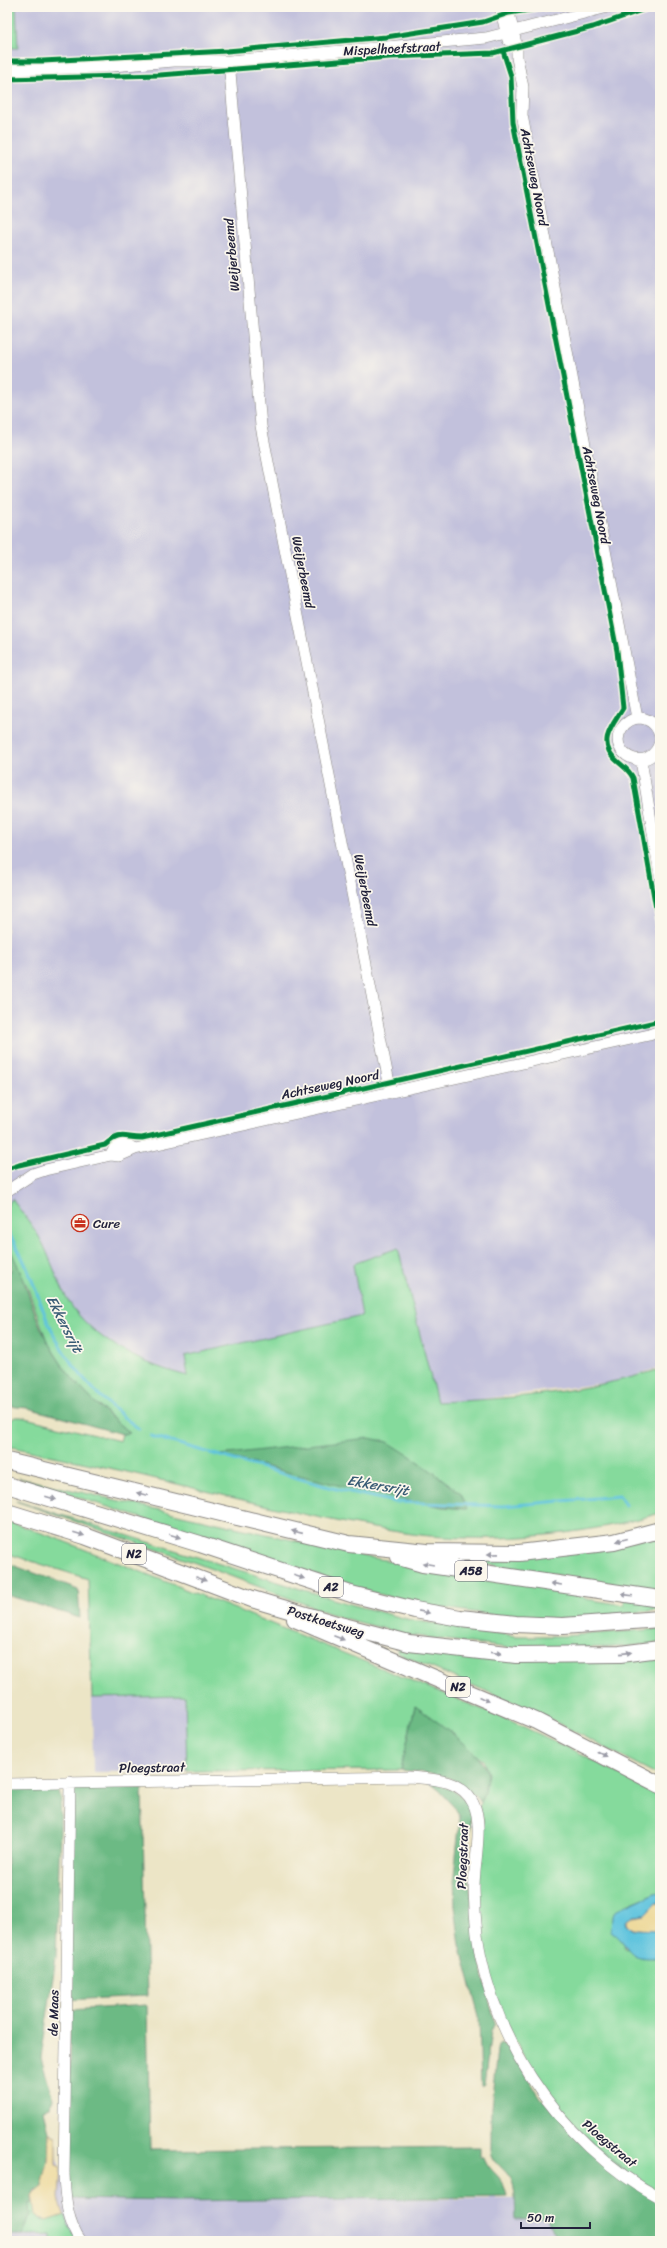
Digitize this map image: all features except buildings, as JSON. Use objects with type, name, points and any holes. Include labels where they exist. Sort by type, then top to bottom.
[{"type":"highway","points":[[10,1462],[349,1544],[427,1552],[519,1553],[614,1542],[660,1530]]},
{"type":"highway","name":"A2","points":[[10,1486],[200,1544],[351,1594],[415,1610],[460,1618],[516,1624],[564,1626],[660,1619]]},
{"type":"highway","name":"Postkoetsweg","points":[[11,1513],[86,1536],[252,1598],[376,1635],[409,1643],[516,1655],[565,1656],[620,1654],[660,1649]]},
{"type":"highway","name":"A58","points":[[349,1544],[423,1564],[660,1599]]},
{"type":"highway","name":"N2","points":[[252,1598],[317,1630],[395,1660],[536,1721],[660,1785]]},
{"type":"street","name":"Achtseweg Noord","points":[[500,7],[517,48],[517,58],[523,87],[522,115],[637,718]]},
{"type":"street","name":"Achtseweg Noord","points":[[506,7],[510,32]]},
{"type":"street","name":"Mispelhoefstraat","points":[[7,70],[93,68],[174,61],[229,61],[479,38],[510,32],[608,7]]},
{"type":"street","name":"Weijerbeemd","points":[[229,61],[261,426],[391,1093]]},
{"type":"street","points":[[660,736],[658,729],[649,720],[637,718],[624,725],[620,731],[619,745],[628,756],[641,760],[654,754],[660,742]]},
{"type":"street","points":[[641,760],[660,874]]},
{"type":"street","name":"Achtseweg Noord","points":[[7,1191],[33,1174],[111,1155],[119,1156],[135,1149],[391,1093],[660,1031]]},
{"type":"street","name":"Ploegstraat","points":[[7,1784],[410,1777],[440,1779],[455,1784],[472,1801],[476,1809],[477,1821],[474,1888],[475,1918],[483,1963],[504,2031],[527,2070],[565,2122],[591,2148],[626,2175],[660,2198]]},
{"type":"street","name":"de Maas","points":[[70,1782],[64,2174],[65,2200],[76,2234],[81,2241]]},
{"type":"shaded area","points":[[7,7],[660,7],[660,1367],[620,1381],[428,1406],[213,1386],[131,1361],[65,1311],[7,1201]]},
{"type":"shaded area","points":[[185,1696],[187,1771],[93,1772],[92,1698]]},
{"type":"shaded area","points":[[7,2131],[49,2134],[70,2199],[521,2199],[554,2219],[567,2241],[7,2241]]},
{"type":"green space","points":[[7,7],[16,7],[18,48],[7,48]]},
{"type":"green space","points":[[12,1199],[36,1232],[43,1244],[65,1294],[73,1308],[84,1321],[96,1332],[124,1351],[156,1366],[188,1376],[185,1356],[362,1316],[353,1264],[398,1248],[437,1402],[494,1399],[550,1393],[633,1377],[660,1369],[660,1513],[631,1521],[600,1527],[537,1536],[473,1538],[412,1534],[352,1524],[262,1505],[132,1473],[7,1446],[7,1423],[15,1417],[21,1417],[120,1441],[122,1434],[129,1433],[91,1399],[68,1374],[47,1341],[27,1286],[7,1244],[7,1206]],"holes":[[[383,1440],[415,1459],[461,1493],[466,1509],[443,1507],[375,1494],[220,1455]]]},
{"type":"green space","points":[[7,1244],[21,1274],[40,1326],[57,1357],[67,1372],[90,1398],[130,1433],[122,1434],[28,1408],[7,1406],[7,1272],[11,1271]]},
{"type":"green space","points":[[369,1438],[388,1442],[415,1459],[461,1493],[467,1509],[404,1500],[219,1455]]},
{"type":"green space","points":[[19,1478],[367,1557],[572,1590],[586,1599],[624,1605],[625,1585],[484,1564],[480,1560],[660,1536],[660,1610],[563,1619],[515,1618],[415,1604],[353,1587]]},
{"type":"green space","points":[[16,1501],[346,1603],[411,1620],[516,1636],[563,1636],[660,1629],[660,1643],[621,1647],[516,1649],[408,1635],[339,1617],[193,1562]]},
{"type":"green space","points":[[7,1521],[53,1537],[235,1609],[511,1721],[584,1755],[660,1796],[660,1894],[655,1893],[620,1908],[622,1938],[625,1948],[653,1958],[660,1957],[660,2194],[628,2173],[593,2146],[569,2119],[530,2068],[503,2017],[485,1961],[477,1887],[483,1820],[480,1807],[488,1774],[484,1762],[453,1734],[415,1706],[401,1770],[187,1771],[185,1696],[92,1698],[88,1579],[9,1554]]},
{"type":"green space","points":[[7,1563],[78,1589],[80,1618],[7,1595]]},
{"type":"green space","points":[[397,1648],[456,1655],[660,1655],[660,1776],[540,1714],[397,1653]]},
{"type":"green space","points":[[415,1706],[469,1748],[485,1767],[487,1778],[481,1802],[458,1782],[442,1775],[401,1770]]},
{"type":"green space","points":[[428,1782],[447,1788],[459,1794],[471,1810],[468,1867],[470,1887],[480,1962],[495,2023],[491,2031],[484,2085],[481,2087],[479,2016],[460,1945],[455,1906],[454,1876],[460,1817],[454,1806],[439,1790]]},
{"type":"green space","points":[[16,1786],[57,1789],[61,1797],[56,1957],[41,2058],[53,2099],[50,2107],[44,2109],[49,2134],[48,2162],[42,2187],[40,2190],[34,2191],[32,2198],[34,2203],[30,2202],[29,2210],[31,2212],[23,2235],[7,2235],[7,1787]]},
{"type":"green space","points":[[76,1788],[142,1788],[147,1996],[65,2000],[73,1791]]},
{"type":"green space","points":[[147,2005],[150,2150],[480,2147],[480,2157],[484,2157],[489,2167],[499,2178],[505,2189],[507,2197],[176,2201],[70,2199],[67,2186],[70,2010]]},
{"type":"green space","points":[[502,2043],[510,2049],[541,2098],[660,2202],[660,2241],[562,2241],[555,2236],[548,2218],[516,2219],[515,2195],[512,2181],[494,2159],[491,2150],[491,2108],[497,2050],[498,2045]]},
{"type":"green space","points":[[30,2202],[34,2203],[38,2216],[41,2219],[48,2220],[64,2215],[77,2241],[51,2241],[51,2234],[23,2235],[31,2212],[29,2210]]},
{"type":"sand","points":[[656,1903],[660,1903],[660,1930],[634,1929],[627,1925],[629,1918],[645,1915]]},
{"type":"sand","points":[[49,2134],[56,2136],[56,2165],[61,2167],[59,2197],[64,2215],[46,2221],[35,2214],[32,2195],[42,2187],[48,2162]]},
{"type":"water","points":[[655,1893],[660,1894],[660,1903],[656,1903],[645,1915],[634,1916],[626,1921],[627,1925],[634,1929],[660,1930],[660,1957],[641,1957],[630,1952],[611,1931],[612,1916],[615,1911]]},
{"type":"waterway","name":"Ekkersrijt","points":[[7,1231],[20,1252],[47,1320],[64,1352],[74,1367],[98,1394],[139,1429]]},
{"type":"waterway","name":"Ekkersrijt","points":[[151,1436],[332,1488],[395,1502],[503,1506],[620,1496],[625,1505]]},
{"type":"cycle path","points":[[7,61],[43,61],[227,51],[386,37],[483,22],[509,13],[550,7]]},
{"type":"cycle path","points":[[7,79],[160,75],[390,57],[493,53],[593,27],[651,7]]},
{"type":"cycle path","points":[[503,51],[511,76],[513,122],[617,651],[623,708],[608,733],[607,746],[615,759],[633,778],[660,931]]},
{"type":"cycle path","points":[[7,1169],[105,1145],[115,1138],[123,1136],[142,1138],[660,1021]]},
{"type":"place","name":"Cure","points":[[80,1223]]}]
